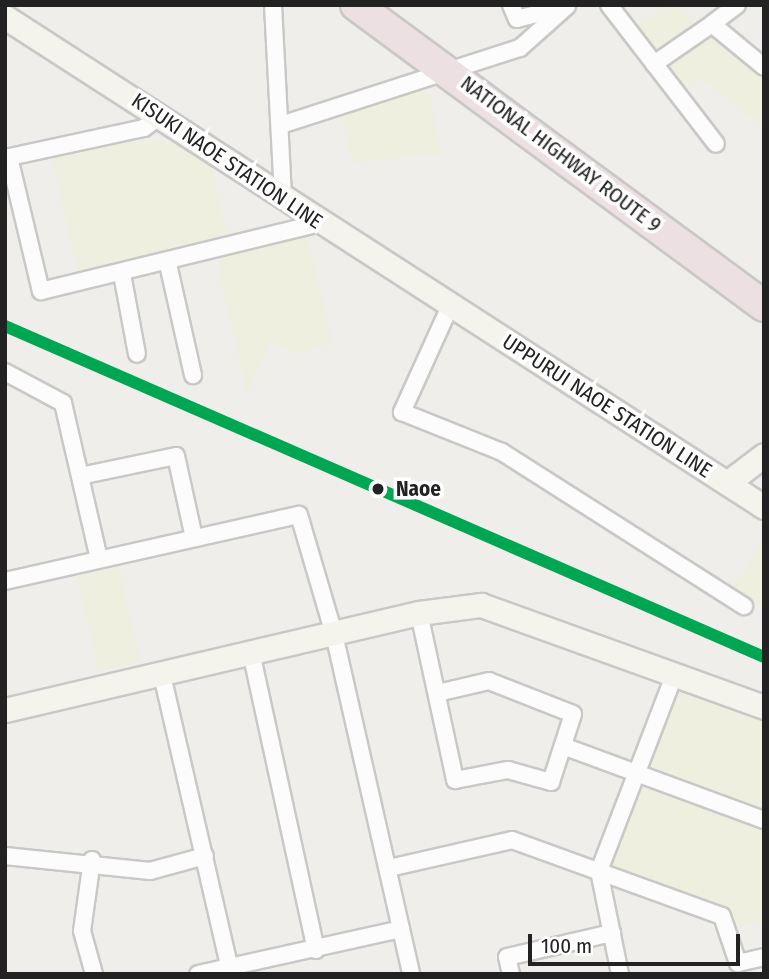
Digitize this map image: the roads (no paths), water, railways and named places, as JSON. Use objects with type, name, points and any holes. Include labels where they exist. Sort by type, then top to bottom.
[{"type":"highway","name":"NATIONAL HIGHWAY ROUTE 9","points":[[356,5],[450,70],[764,306]]},
{"type":"main road","name":"KISUKI NAOE STATION LINE","points":[[5,17],[160,116],[319,223],[451,304]]},
{"type":"main road","name":"UPPURUI NAOE STATION LINE","points":[[451,304],[764,507]]},
{"type":"main road","points":[[727,483],[764,455]]},
{"type":"main road","points":[[5,710],[419,613],[481,605],[764,707]]},
{"type":"street","points":[[273,5],[283,199]]},
{"type":"street","points":[[511,5],[517,19],[567,5]]},
{"type":"street","points":[[281,125],[520,48],[567,5]]},
{"type":"street","points":[[609,5],[716,144]]},
{"type":"street","points":[[654,64],[737,5]]},
{"type":"street","points":[[712,24],[764,67]]},
{"type":"street","points":[[160,116],[144,128],[7,158],[41,291],[168,264],[319,223]]},
{"type":"street","points":[[168,264],[193,375]]},
{"type":"street","points":[[122,274],[137,354]]},
{"type":"street","points":[[451,304],[402,412],[502,452],[744,606]]},
{"type":"street","points":[[5,372],[63,403],[99,559]]},
{"type":"street","points":[[80,476],[176,456],[194,538]]},
{"type":"street","points":[[5,581],[299,515],[334,634],[411,974]]},
{"type":"street","points":[[419,613],[455,780],[508,770],[551,782],[573,714],[489,681],[437,693]]},
{"type":"street","points":[[251,652],[316,950]]},
{"type":"street","points":[[620,974],[599,871],[675,673]]},
{"type":"street","points":[[162,675],[230,970]]},
{"type":"street","points":[[563,746],[764,820]]},
{"type":"street","points":[[389,868],[512,840],[722,916],[739,968],[764,957]]},
{"type":"street","points":[[5,856],[92,860],[150,871],[205,856]]},
{"type":"street","points":[[92,860],[82,931],[94,974]]},
{"type":"street","points":[[198,974],[230,970],[401,929]]},
{"type":"street","points":[[511,974],[507,957],[611,933]]},
{"type":"place","name":"Naoe","points":[[378,489]]}]
